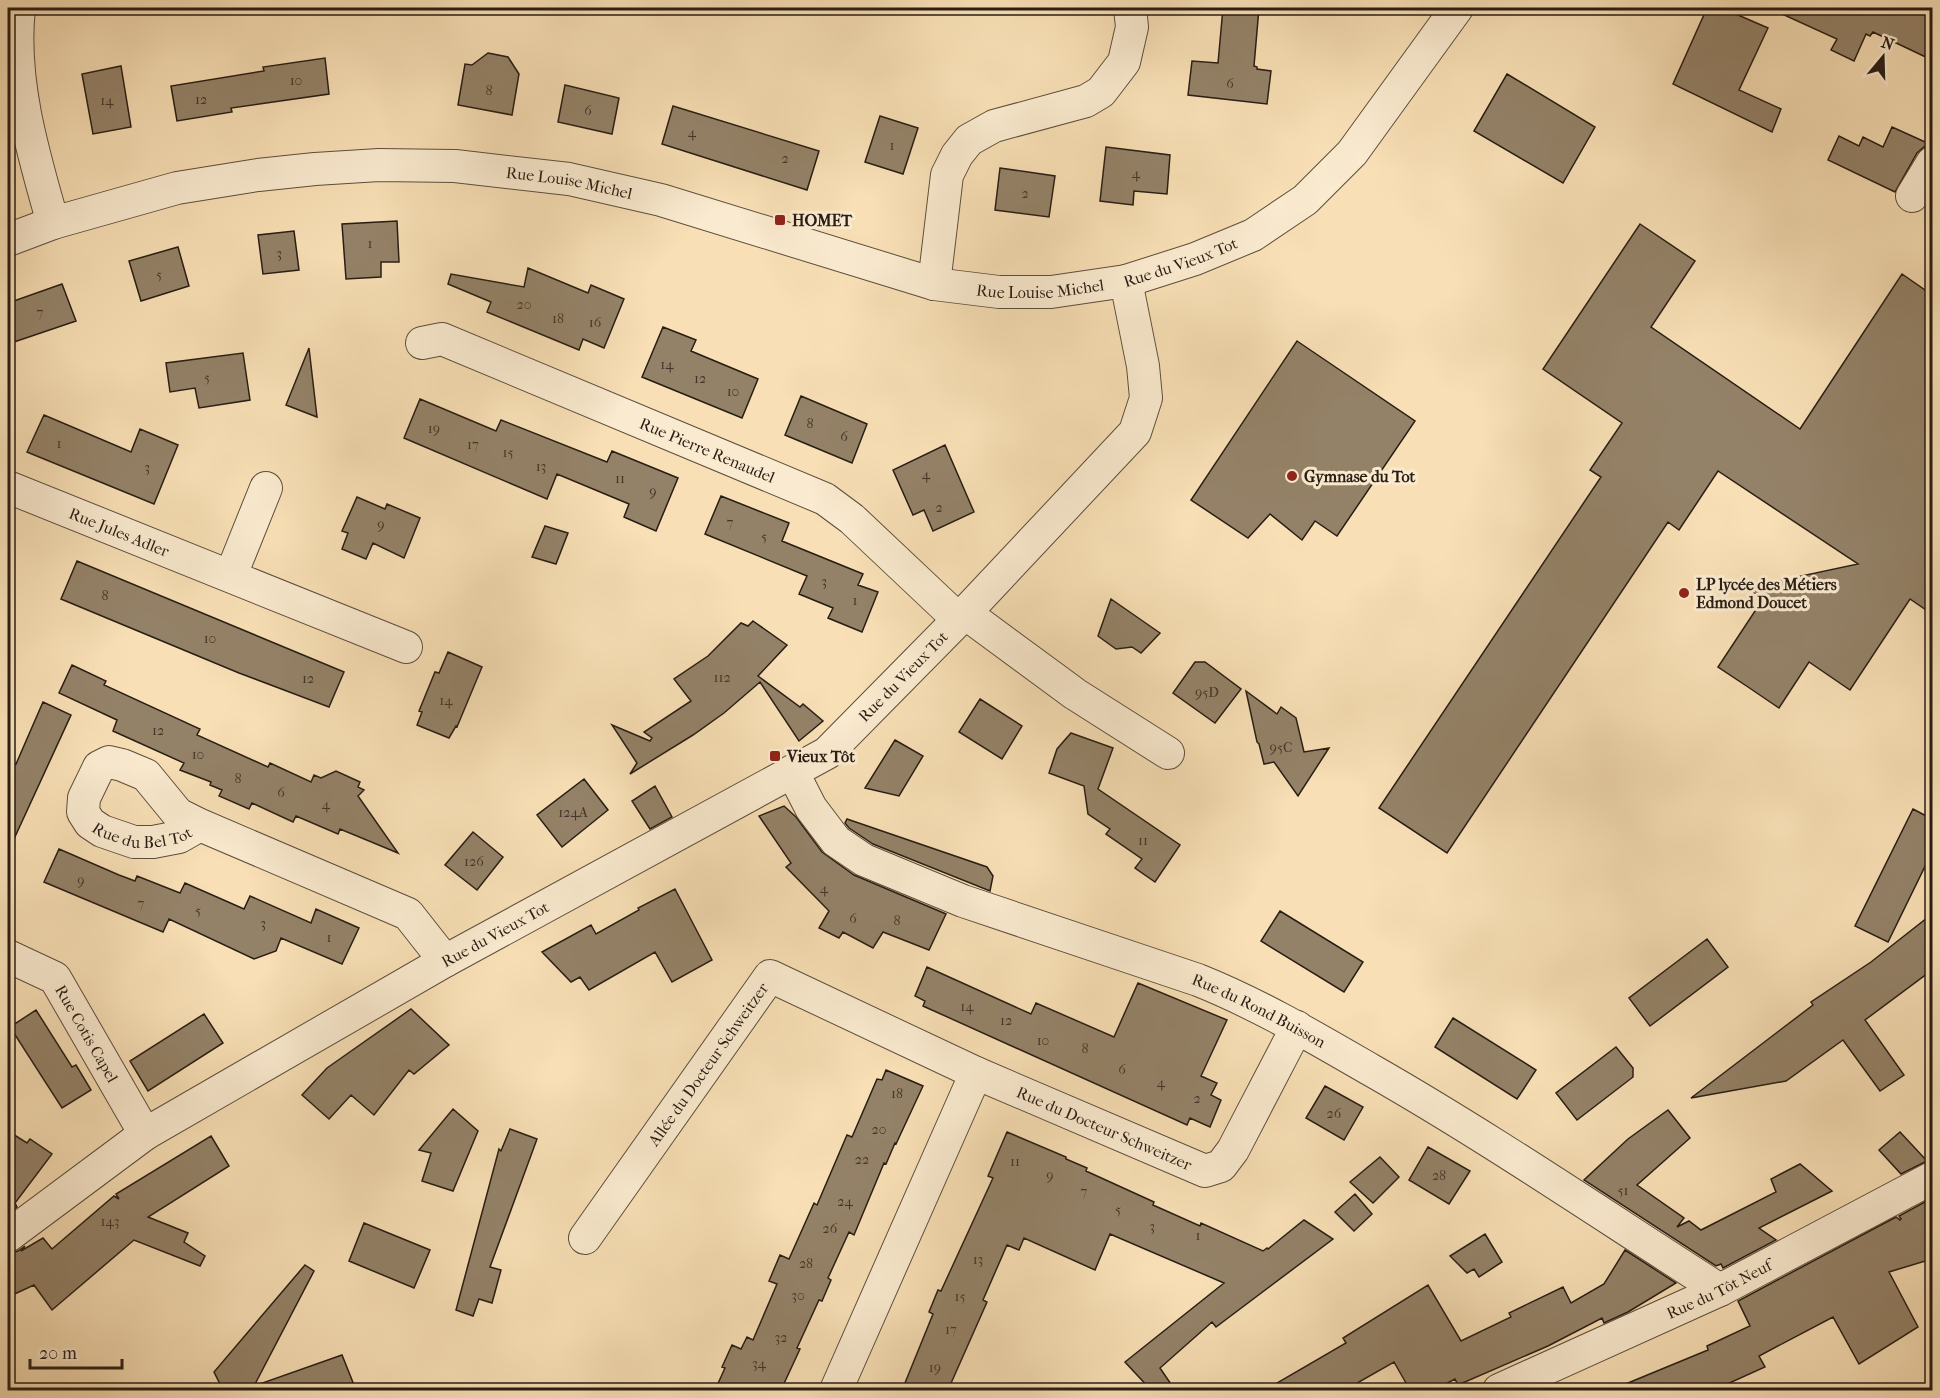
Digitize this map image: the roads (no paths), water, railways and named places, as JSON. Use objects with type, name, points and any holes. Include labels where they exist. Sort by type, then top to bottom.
[{"type":"street","points":[[19,8],[17,29],[21,91],[32,148],[53,223]]},
{"type":"street","points":[[934,284],[945,183],[957,155],[969,140],[994,126],[1086,101],[1101,93],[1124,62],[1132,27],[1130,8]]},
{"type":"street","name":"Rue du Vieux Tot","points":[[8,1236],[145,1134],[444,961],[827,753],[961,616],[1135,432],[1146,398],[1143,366],[1126,281],[1195,259],[1253,235],[1305,200],[1352,153],[1457,8]]},
{"type":"street","points":[[1912,196],[1932,163]]},
{"type":"street","name":"Rue Louise Michel","points":[[8,240],[53,223],[177,188],[258,175],[379,165],[455,166],[569,179],[661,200],[934,284],[999,292],[1040,292],[1126,281]]},
{"type":"street","name":"Rue Pierre Renaudel","points":[[422,343],[442,339],[825,499],[852,519],[961,616]]},
{"type":"street","name":"Rue Jules Adler","points":[[8,487],[406,647]]},
{"type":"street","points":[[231,575],[266,488]]},
{"type":"street","points":[[961,616],[1075,694],[1168,753]]},
{"type":"street","name":"Rue du Rond Buisson","points":[[792,771],[811,808],[836,841],[864,860],[963,901],[1198,980],[1297,1027],[1429,1103],[1720,1290]]},
{"type":"street","name":"Rue du Bel Tot","points":[[200,825],[408,914],[444,961]]},
{"type":"street","name":"Rue Cotis Capel","points":[[8,956],[55,978],[145,1134]]},
{"type":"street","name":"Allée du Docteur Schweitzer","points":[[585,1238],[770,976],[896,1036]]},
{"type":"street","name":"Rue du Docteur Schweitzer","points":[[896,1036],[976,1073],[1205,1171],[1221,1166],[1233,1150],[1297,1027]]},
{"type":"street","points":[[836,1390],[976,1073]]},
{"type":"street","name":"Rue du Tôt Neuf","points":[[1499,1390],[1720,1290],[1932,1178]]},
{"type":"place","name":"HOMET","points":[[780,220]]},
{"type":"place","name":"Gymnase du Tot","points":[[1292,476]]},
{"type":"place","name":"LP lycée des Métiers Edmond Doucet","points":[[1684,593]]},
{"type":"place","name":"Vieux Tôt","points":[[775,756]]}]
